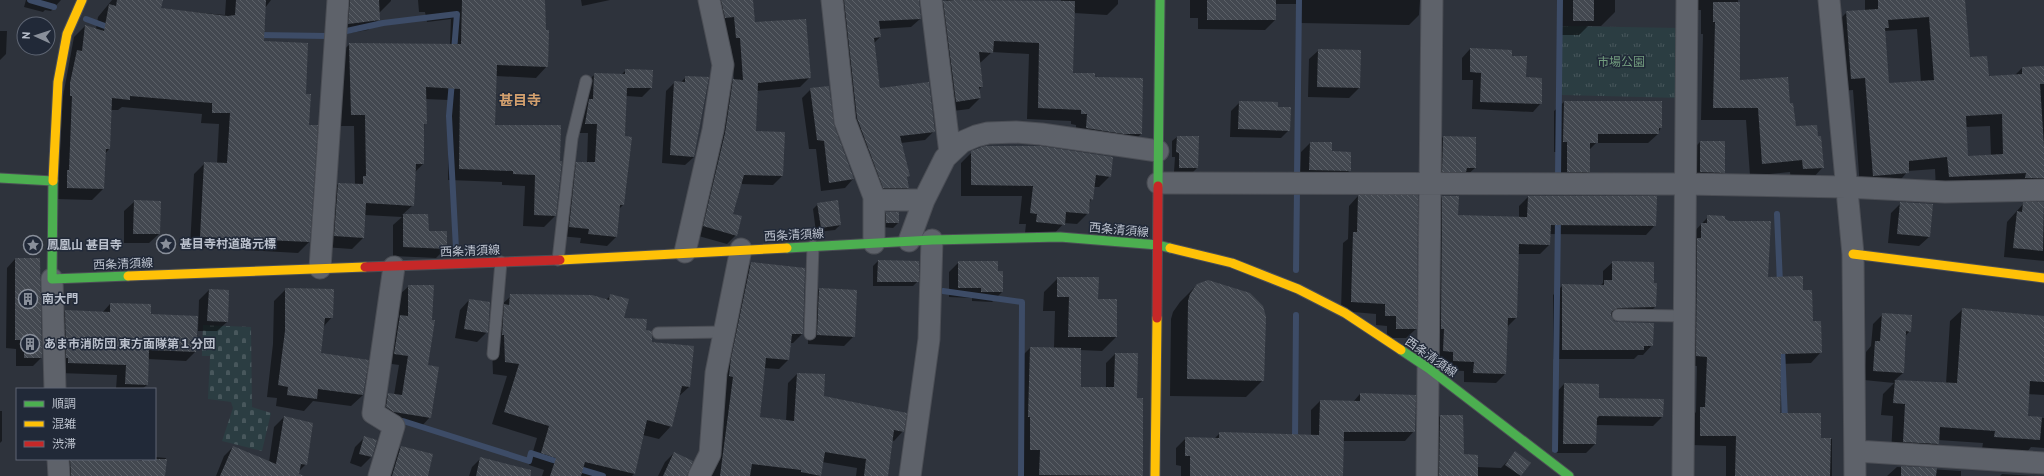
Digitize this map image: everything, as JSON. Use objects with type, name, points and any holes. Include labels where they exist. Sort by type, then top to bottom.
[{"type":"main road","points":[[52,279],[53,181],[58,82],[67,34],[82,0]]},
{"type":"main road","points":[[1155,476],[1160,0]]},
{"type":"main road","points":[[0,178],[53,181]]},
{"type":"main road","name":"西条清須線","points":[[52,279],[558,260],[741,249],[932,240],[1060,237],[1158,245],[1232,263],[1298,289],[1345,313],[1428,368],[1570,476]]},
{"type":"main road","points":[[1852,254],[2044,278]]},
{"type":"street","points":[[320,268],[338,0]]},
{"type":"street","points":[[685,252],[714,130],[723,65],[709,0]]},
{"type":"street","points":[[832,0],[845,121],[874,200],[874,243]]},
{"type":"street","points":[[931,0],[950,153]]},
{"type":"street","points":[[1427,476],[1432,0]]},
{"type":"street","points":[[1682,476],[1688,0]]},
{"type":"street","points":[[1829,0],[1852,254],[1856,451],[1855,476]]},
{"type":"street","points":[[909,241],[924,200],[945,158],[962,142],[976,136],[988,133],[1016,132],[1158,152]]},
{"type":"street","points":[[1158,183],[1686,184],[1846,187],[1945,192],[2044,190]]},
{"type":"street","points":[[874,200],[924,200]]},
{"type":"street","points":[[910,476],[929,339],[932,240]]},
{"type":"street","points":[[699,476],[710,454],[716,373],[741,249]]},
{"type":"street","points":[[379,476],[394,426],[373,413],[394,266]]},
{"type":"street","points":[[52,279],[56,388]]},
{"type":"street","points":[[1856,451],[2044,464]]},
{"type":"street","points":[[58,460],[59,476]]},
{"type":"lane","points":[[558,260],[572,138],[586,81]]},
{"type":"lane","points":[[810,334],[813,246]]},
{"type":"lane","points":[[493,354],[501,262]]},
{"type":"lane","points":[[1618,315],[1685,316]]},
{"type":"lane","points":[[658,333],[724,332]]},
{"type":"green space","name":"市場公園","points":[[1562,26],[1682,28],[1681,98],[1561,95]]},
{"type":"green space","points":[[203,325],[251,327],[252,407],[271,413],[262,451],[222,441],[233,408],[231,402],[208,399],[210,356],[202,356]]},
{"type":"building","points":[[117,0],[163,0],[161,8],[228,16],[235,15],[236,0],[266,0],[264,41],[308,43],[306,94],[311,94],[309,125],[318,125],[310,242],[200,237],[204,162],[227,163],[230,113],[212,113],[212,103],[130,96],[130,100],[112,98],[110,149],[106,149],[104,189],[67,188],[72,96],[70,96],[70,83],[77,50],[82,51],[85,25],[104,31],[109,4],[116,6]]},
{"type":"building","points":[[350,0],[379,0],[380,20],[348,24]]},
{"type":"building","points":[[462,0],[545,0],[546,30],[549,30],[548,67],[497,65],[495,125],[561,125],[560,161],[562,161],[556,216],[534,215],[535,175],[513,174],[513,171],[459,169],[460,89],[426,87],[427,124],[424,124],[424,164],[416,164],[414,206],[366,203],[364,238],[334,236],[338,183],[363,184],[363,176],[366,176],[365,115],[351,115],[349,43],[461,44]]},
{"type":"building","points":[[721,0],[753,0],[755,22],[806,19],[811,78],[758,83],[756,131],[785,132],[783,176],[744,175],[733,214],[742,216],[737,236],[703,226],[725,133],[733,79],[743,80],[740,38],[736,38],[734,17],[725,18]]},
{"type":"building","points":[[844,0],[919,0],[921,19],[879,21],[881,37],[874,38],[880,88],[929,82],[935,132],[900,136],[910,176],[907,177],[909,188],[883,188],[857,118]]},
{"type":"building","points":[[1207,0],[1276,0],[1276,20],[1207,20]]},
{"type":"building","points":[[1573,0],[1594,0],[1594,21],[1573,21]]},
{"type":"building","points":[[1878,0],[1965,0],[1970,57],[1987,56],[1989,76],[2022,74],[2022,67],[2044,66],[2044,84],[2040,84],[2044,146],[2044,178],[2025,178],[2026,173],[1949,177],[1947,157],[1909,161],[1909,173],[1873,176],[1865,78],[1851,79],[1846,11],[1878,9]],"holes":[[[1929,17],[1934,80],[1889,83],[1885,28],[1889,28],[1888,20]],[[2002,114],[2003,154],[1968,156],[1966,116]]]},
{"type":"building","points":[[943,1],[1075,1],[1073,73],[1095,73],[1095,77],[1143,78],[1142,134],[1124,134],[1086,128],[1087,114],[1081,114],[1081,110],[1038,108],[1039,43],[994,41],[993,53],[979,52],[983,87],[979,87],[981,98],[956,102]]},
{"type":"building","points":[[1713,2],[1740,2],[1740,80],[1788,77],[1790,103],[1793,103],[1796,126],[1817,125],[1818,136],[1821,136],[1824,168],[1803,169],[1802,160],[1762,164],[1758,108],[1713,108],[1715,22],[1713,22]]},
{"type":"building","points":[[1470,48],[1512,50],[1512,56],[1527,56],[1526,77],[1542,78],[1542,104],[1480,102],[1481,73],[1470,72]]},
{"type":"building","points":[[1318,49],[1361,50],[1360,88],[1317,87]]},
{"type":"building","points":[[625,69],[653,70],[652,88],[627,88],[625,136],[632,137],[624,205],[620,205],[617,237],[588,234],[589,229],[569,227],[576,162],[595,162],[597,124],[585,124],[589,99],[593,99],[594,73],[625,74]]},
{"type":"building","points":[[685,76],[709,77],[694,157],[670,155],[674,81],[685,82]]},
{"type":"building","points":[[829,86],[834,125],[854,179],[829,183],[824,141],[817,140],[810,88]]},
{"type":"building","points":[[1239,101],[1278,102],[1278,107],[1291,107],[1290,131],[1238,129]]},
{"type":"building","points":[[1564,101],[1662,101],[1662,128],[1659,128],[1659,134],[1598,134],[1598,143],[1590,143],[1590,172],[1567,172],[1567,142],[1563,142]]},
{"type":"building","points":[[1177,136],[1199,136],[1198,168],[1179,168],[1179,153],[1176,152]]},
{"type":"building","points":[[1443,136],[1476,137],[1476,168],[1467,168],[1466,172],[1442,172]]},
{"type":"building","points":[[1700,141],[1725,141],[1725,173],[1700,172]]},
{"type":"building","points":[[1310,142],[1332,142],[1332,151],[1351,152],[1351,171],[1309,170]]},
{"type":"building","points":[[985,146],[1041,146],[1113,157],[1111,177],[1096,175],[1093,200],[1090,199],[1089,214],[1066,212],[1065,225],[1036,222],[1037,214],[1030,213],[1033,186],[971,185],[971,151]]},
{"type":"building","points":[[1358,195],[1418,195],[1417,329],[1396,329],[1396,316],[1385,316],[1385,304],[1351,302],[1353,232],[1357,232]]},
{"type":"building","points":[[1442,196],[1459,196],[1458,215],[1527,217],[1528,196],[1657,196],[1656,226],[1551,225],[1550,245],[1519,244],[1517,318],[1508,318],[1506,374],[1473,373],[1474,362],[1453,361],[1453,352],[1443,351],[1444,329],[1441,329]]},
{"type":"building","points":[[134,200],[161,201],[160,234],[133,234]]},
{"type":"building","points":[[838,200],[841,225],[821,228],[817,203]]},
{"type":"building","points":[[1900,202],[1933,204],[1930,237],[1897,234]]},
{"type":"building","points":[[2023,202],[2044,202],[2043,251],[2013,248],[2017,211],[2022,212]]},
{"type":"building","points":[[886,212],[899,212],[899,223],[886,223]]},
{"type":"building","points":[[403,214],[428,214],[429,231],[447,231],[447,249],[403,247]]},
{"type":"building","points":[[1707,215],[1725,216],[1725,219],[1729,221],[1771,221],[1768,277],[1803,276],[1803,290],[1812,290],[1813,321],[1821,321],[1822,353],[1781,354],[1780,413],[1821,413],[1821,438],[1831,438],[1830,476],[1735,476],[1736,436],[1700,436],[1700,407],[1705,407],[1707,357],[1696,356],[1697,238],[1701,238],[1701,223],[1707,223]]},
{"type":"building","points":[[15,258],[40,258],[42,358],[24,358],[24,340],[15,340]]},
{"type":"building","points":[[878,260],[919,261],[919,282],[877,282]]},
{"type":"building","points":[[958,261],[998,261],[998,271],[1003,271],[1003,292],[981,292],[981,288],[958,288]]},
{"type":"building","points":[[1612,261],[1654,262],[1654,283],[1657,283],[1656,307],[1618,308],[1612,311],[1611,315],[1614,321],[1618,322],[1654,323],[1653,346],[1644,346],[1644,350],[1562,350],[1562,284],[1604,285],[1604,280],[1612,280]]},
{"type":"building","points":[[751,262],[805,268],[803,334],[792,334],[789,360],[766,358],[760,417],[794,421],[797,373],[825,374],[824,396],[907,413],[904,432],[894,430],[888,476],[864,476],[866,459],[825,452],[821,476],[801,472],[801,470],[752,464],[750,476],[720,476],[733,377],[729,376],[731,358]]},
{"type":"building","points":[[1057,277],[1099,277],[1098,299],[1117,299],[1117,337],[1068,337],[1069,297],[1057,297]]},
{"type":"building","points":[[1208,280],[1250,293],[1263,306],[1266,317],[1264,381],[1187,379],[1188,301],[1190,294],[1197,284]]},
{"type":"building","points":[[408,285],[434,285],[432,320],[435,320],[428,365],[439,367],[431,418],[394,412],[386,407],[388,393],[402,395],[408,356],[394,354],[400,315],[408,316]]},
{"type":"building","points":[[285,288],[334,289],[333,318],[325,318],[321,353],[369,360],[363,395],[318,389],[317,399],[287,395],[288,387],[278,385],[285,331]]},
{"type":"building","points":[[819,288],[857,290],[855,337],[817,335]]},
{"type":"building","points":[[209,289],[229,290],[228,322],[207,321]]},
{"type":"building","points":[[510,294],[592,295],[609,300],[610,294],[629,299],[624,318],[647,319],[646,330],[652,331],[652,342],[694,346],[690,387],[682,386],[672,427],[647,420],[635,474],[585,462],[581,476],[550,476],[556,458],[541,453],[549,426],[504,412],[519,364],[505,362],[504,335],[502,335],[504,304],[509,305]]},
{"type":"building","points":[[469,299],[490,302],[488,333],[464,329]]},
{"type":"building","points":[[110,303],[151,304],[151,314],[198,316],[196,352],[149,350],[148,385],[125,384],[126,365],[68,363],[68,358],[66,358],[65,310],[110,312]]},
{"type":"building","points":[[1962,308],[2044,316],[2044,382],[2030,381],[2028,416],[2042,417],[2040,440],[1994,437],[1995,431],[1940,427],[1939,444],[1903,442],[1905,404],[1893,403],[1895,380],[1957,383]]},
{"type":"building","points":[[1882,313],[1912,315],[1911,332],[1906,331],[1904,373],[1873,371],[1875,341],[1880,341]]},
{"type":"building","points":[[1030,347],[1081,348],[1081,387],[1114,387],[1115,353],[1138,353],[1137,398],[1143,398],[1143,476],[1039,475],[1040,450],[1030,450],[1030,417],[1028,417]]},
{"type":"building","points":[[1564,383],[1599,384],[1599,398],[1664,399],[1663,417],[1599,416],[1597,418],[1596,444],[1563,444]]},
{"type":"building","points":[[1360,393],[1416,395],[1415,432],[1344,432],[1343,476],[1190,476],[1190,456],[1185,456],[1185,437],[1219,438],[1219,432],[1319,435],[1320,400],[1360,401]]},
{"type":"building","points":[[1440,415],[1463,415],[1464,454],[1478,455],[1478,476],[1439,476]]},
{"type":"building","points":[[284,416],[313,423],[307,465],[301,464],[299,474],[304,476],[220,476],[233,446],[276,464]]},
{"type":"building","points":[[364,436],[377,440],[372,457],[359,454]]},
{"type":"building","points":[[401,446],[433,454],[428,476],[392,476]]},
{"type":"building","points":[[1515,451],[1531,463],[1521,476],[1505,465]]},
{"type":"building","points":[[674,452],[693,461],[687,476],[663,476]]},
{"type":"building","points":[[480,457],[531,470],[531,476],[476,476]]},
{"type":"building","points":[[167,459],[165,476],[71,476],[70,460],[142,461]]},
{"type":"building","points":[[1901,466],[1937,468],[1936,476],[1901,476]]},
{"type":"waterway","points":[[30,0],[54,7]]},
{"type":"waterway","points":[[1297,176],[1299,0]]},
{"type":"waterway","points":[[1558,177],[1560,0]]},
{"type":"waterway","points":[[342,32],[383,23],[457,14],[454,51]]},
{"type":"waterway","points":[[86,19],[113,29]]},
{"type":"waterway","points":[[258,35],[328,36]]},
{"type":"waterway","points":[[452,81],[449,116],[456,249]]},
{"type":"waterway","points":[[1296,270],[1297,190]]},
{"type":"waterway","points":[[1777,214],[1780,284]]},
{"type":"waterway","points":[[1555,450],[1558,218]]},
{"type":"waterway","points":[[943,291],[1022,302],[1021,476]]},
{"type":"waterway","points":[[1295,441],[1296,315]]},
{"type":"waterway","points":[[1782,346],[1785,420]]},
{"type":"waterway","points":[[403,421],[529,461],[531,453],[562,463]]},
{"type":"waterway","points":[[576,468],[603,476]]},
{"type":"traffic: fast","points":[[1158,186],[1160,0]]},
{"type":"traffic: fast","points":[[0,178],[53,181],[52,279],[128,276]]},
{"type":"traffic: fast","points":[[787,248],[932,240],[1060,237],[1158,245],[1170,248]]},
{"type":"traffic: fast","points":[[1401,350],[1428,368],[1569,476]]},
{"type":"traffic: slow","points":[[53,181],[58,82],[67,34],[82,0]]},
{"type":"traffic: slow","points":[[560,260],[787,248]]},
{"type":"traffic: slow","points":[[1170,248],[1232,263],[1298,289],[1345,313],[1401,350]]},
{"type":"traffic: slow","points":[[1853,254],[2044,278]]},
{"type":"traffic: slow","points":[[128,276],[365,267]]},
{"type":"traffic: slow","points":[[1155,476],[1157,318]]},
{"type":"traffic: jam","points":[[1157,318],[1158,186]]},
{"type":"traffic: jam","points":[[365,267],[560,260]]},
{"type":"place","name":"甚目寺村道路元標","points":[[166,244]]},
{"type":"place","name":"鳳凰山 甚目寺","points":[[33,245]]},
{"type":"place","name":"南大門","points":[[28,299]]},
{"type":"place","name":"あま市消防団 東方面隊第１分団","points":[[30,344]]},
{"type":"district","name":"甚目寺","points":[[520,100]]}]
